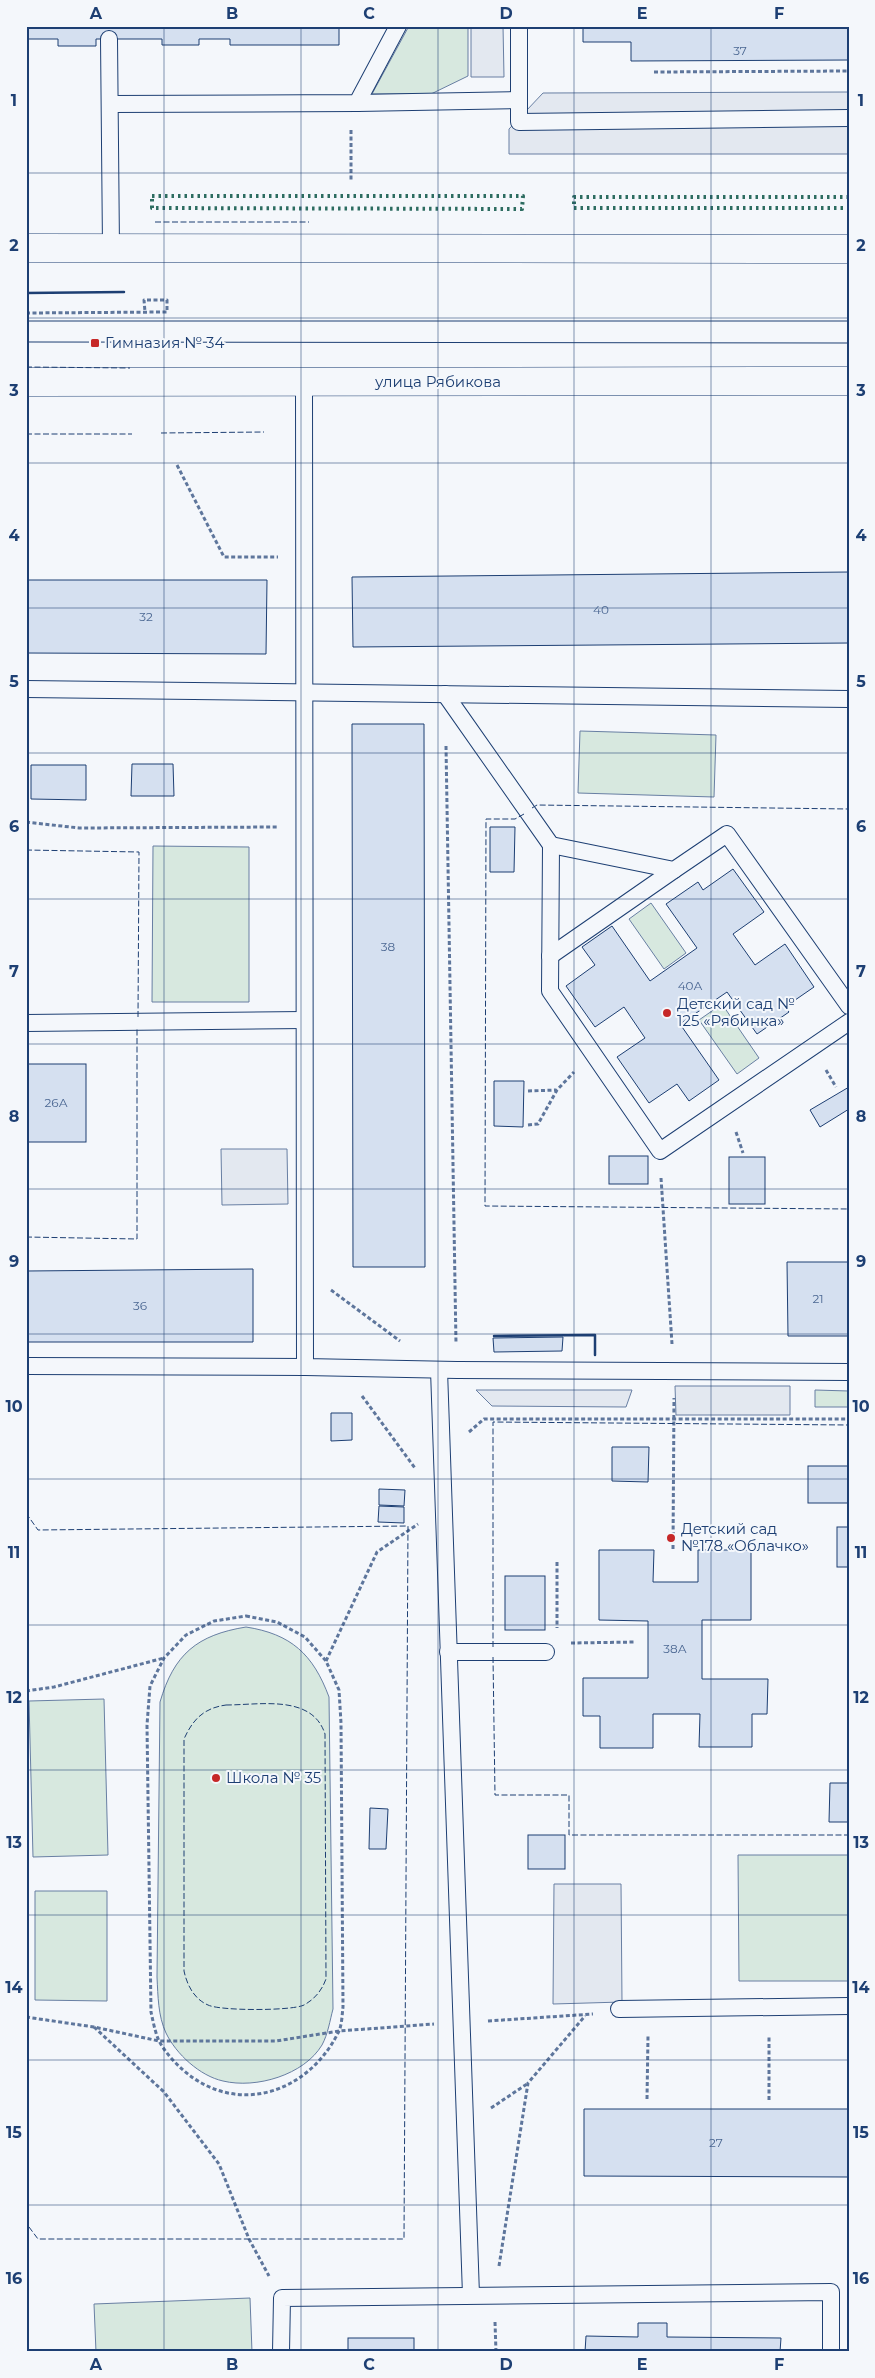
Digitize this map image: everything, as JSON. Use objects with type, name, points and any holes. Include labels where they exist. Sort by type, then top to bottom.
[{"type":"main road","points":[[26,248],[849,248]]},
{"type":"main road","name":"улица Рябикова","points":[[26,382],[849,381]]},
{"type":"lane","points":[[354,103],[398,26]]},
{"type":"lane","points":[[519,26],[519,122],[849,118]]},
{"type":"lane","points":[[109,39],[111,248]]},
{"type":"lane","points":[[110,104],[519,100]]},
{"type":"lane","points":[[304,382],[305,1367]]},
{"type":"lane","points":[[26,689],[849,699]]},
{"type":"lane","points":[[446,694],[551,845],[550,991],[660,1151],[849,1022]]},
{"type":"lane","points":[[550,956],[727,834],[849,1006]]},
{"type":"lane","points":[[551,845],[674,870]]},
{"type":"lane","points":[[26,1023],[304,1020]]},
{"type":"lane","points":[[26,1366],[849,1372]]},
{"type":"lane","points":[[439,1370],[471,2295]]},
{"type":"lane","points":[[448,1652],[552,1648]]},
{"type":"lane","points":[[618,2009],[849,2006]]},
{"type":"lane","points":[[281,2352],[282,2298],[831,2292],[831,2352]]},
{"type":"path","points":[[654,72],[849,71]]},
{"type":"path","points":[[351,182],[354,103]]},
{"type":"path","points":[[26,312],[145,312],[167,312],[167,300],[144,300],[145,312]]},
{"type":"path","points":[[177,465],[224,557],[304,557]]},
{"type":"path","points":[[446,743],[457,1370]]},
{"type":"path","points":[[26,822],[79,828],[304,827]]},
{"type":"path","points":[[528,1125],[538,1124],[557,1090],[567,1078],[595,1056]]},
{"type":"path","points":[[528,1091],[557,1090]]},
{"type":"path","points":[[661,1207],[674,1371],[673,1549]]},
{"type":"path","points":[[305,1270],[439,1370]]},
{"type":"path","points":[[326,1661],[377,1552],[443,1507],[341,1368]]},
{"type":"path","points":[[442,1455],[484,1419],[849,1420]]},
{"type":"path","points":[[556,1562],[552,1648],[636,1642]]},
{"type":"path","points":[[246,1616],[277,1622],[304,1637],[326,1661],[339,1690],[341,1723],[343,2007],[339,2031],[320,2062],[299,2080],[274,2091],[246,2095],[219,2091],[194,2080],[173,2062],[159,2041],[150,2012],[147,1718],[150,1686],[164,1658],[186,1635],[214,1620],[246,1616]]},
{"type":"path","points":[[26,1691],[54,1687],[164,1658]]},
{"type":"path","points":[[769,2007],[769,2100]]},
{"type":"path","points":[[647,2099],[649,2008]]},
{"type":"path","points":[[26,2017],[94,2027],[159,2041],[276,2041],[339,2031],[461,2022],[586,2016],[618,2009]]},
{"type":"path","points":[[465,2126],[528,2083],[586,2016]]},
{"type":"path","points":[[94,2027],[164,2092],[219,2164],[249,2239],[282,2298]]},
{"type":"path","points":[[495,2295],[528,2083]]},
{"type":"shaded area","points":[[409,26],[468,26],[468,76],[431,94],[372,94]]},
{"type":"shaded area","points":[[471,26],[503,26],[504,77],[471,77]]},
{"type":"shaded area","points":[[849,92],[849,154],[509,154],[509,129],[543,93]]},
{"type":"shaded area","points":[[580,731],[716,735],[714,797],[578,793]]},
{"type":"shaded area","points":[[153,846],[249,847],[249,1002],[152,1002]]},
{"type":"shaded area","points":[[651,903],[686,953],[664,969],[629,919]]},
{"type":"shaded area","points":[[722,1004],[759,1058],[737,1074],[699,1020]]},
{"type":"shaded area","points":[[221,1149],[287,1149],[288,1204],[222,1205]]},
{"type":"shaded area","points":[[675,1386],[790,1386],[790,1415],[676,1415]]},
{"type":"shaded area","points":[[476,1390],[632,1390],[626,1407],[492,1406]]},
{"type":"shaded area","points":[[815,1390],[849,1391],[849,1407],[815,1407]]},
{"type":"shaded area","points":[[246,1627],[276,1635],[298,1649],[316,1669],[329,1697],[333,2009],[322,2045],[304,2064],[291,2072],[264,2081],[236,2083],[223,2081],[206,2074],[182,2056],[170,2041],[163,2026],[160,2013],[157,1977],[160,1702],[172,1671],[180,1659],[190,1650],[214,1635]]},
{"type":"shaded area","points":[[104,1699],[108,1855],[33,1857],[29,1701]]},
{"type":"shaded area","points":[[738,1855],[849,1855],[849,1981],[739,1981]]},
{"type":"shaded area","points":[[554,1884],[621,1884],[622,2002],[553,2004]]},
{"type":"shaded area","points":[[35,1891],[107,1891],[107,2001],[35,2000]]},
{"type":"shaded area","points":[[250,2298],[252,2352],[96,2352],[94,2304]]},
{"type":"building","points":[[26,26],[339,26],[339,45],[230,45],[230,39],[199,39],[199,45],[162,45],[162,39],[96,39],[96,46],[58,46],[58,39],[26,39]]},
{"type":"building","points":[[583,26],[849,26],[849,60],[631,61],[631,42],[583,42]]},
{"type":"building","points":[[849,572],[849,643],[353,647],[352,577]]},
{"type":"building","points":[[26,580],[267,580],[266,654],[26,653]]},
{"type":"building","points":[[352,724],[424,724],[425,1267],[353,1267]]},
{"type":"building","points":[[132,764],[173,764],[174,796],[131,796]]},
{"type":"building","points":[[31,765],[86,765],[86,800],[31,799]]},
{"type":"building","points":[[490,827],[515,827],[514,872],[490,872]]},
{"type":"building","points":[[733,869],[764,912],[733,934],[755,965],[785,944],[814,987],[785,1007],[789,1012],[757,1034],[727,992],[680,1024],[719,1080],[689,1101],[677,1084],[649,1103],[617,1057],[645,1038],[624,1007],[595,1027],[566,986],[595,965],[582,947],[612,926],[650,981],[697,948],[666,904],[698,882],[703,890]]},
{"type":"building","points":[[26,1064],[86,1064],[86,1142],[26,1142]]},
{"type":"building","points":[[494,1081],[524,1081],[523,1127],[494,1126]]},
{"type":"building","points":[[849,1087],[849,1109],[820,1127],[810,1110]]},
{"type":"building","points":[[609,1156],[648,1156],[648,1184],[609,1184]]},
{"type":"building","points":[[729,1157],[765,1157],[765,1204],[729,1204]]},
{"type":"building","points":[[787,1262],[849,1262],[849,1336],[788,1336]]},
{"type":"building","points":[[253,1269],[253,1342],[26,1342],[26,1271]]},
{"type":"building","points":[[563,1337],[562,1351],[494,1352],[493,1338]]},
{"type":"building","points":[[331,1413],[352,1413],[352,1440],[331,1441]]},
{"type":"building","points":[[612,1447],[649,1447],[648,1482],[612,1481]]},
{"type":"building","points":[[808,1466],[849,1466],[849,1503],[808,1503]]},
{"type":"building","points":[[379,1489],[405,1490],[404,1506],[379,1505]]},
{"type":"building","points":[[379,1506],[404,1507],[404,1523],[378,1522]]},
{"type":"building","points":[[837,1527],[849,1527],[849,1567],[837,1567]]},
{"type":"building","points":[[599,1550],[654,1550],[653,1582],[698,1582],[698,1550],[751,1550],[751,1620],[702,1620],[702,1679],[768,1679],[767,1714],[752,1714],[752,1747],[699,1747],[700,1714],[653,1714],[653,1748],[600,1748],[600,1716],[583,1716],[583,1678],[648,1678],[648,1621],[599,1620]]},
{"type":"building","points":[[505,1576],[545,1576],[545,1630],[505,1630]]},
{"type":"building","points":[[830,1783],[849,1783],[849,1822],[829,1822]]},
{"type":"building","points":[[370,1808],[388,1809],[386,1849],[369,1849]]},
{"type":"building","points":[[528,1835],[565,1835],[565,1869],[528,1869]]},
{"type":"building","points":[[584,2109],[849,2109],[849,2177],[584,2176]]},
{"type":"building","points":[[638,2323],[667,2323],[667,2337],[781,2338],[780,2352],[585,2352],[586,2336],[638,2337]]},
{"type":"building","points":[[348,2338],[414,2338],[414,2352],[348,2352]]},
{"type":"tram line","points":[[26,321],[849,321]]},
{"type":"tram line","points":[[26,342],[849,343]]},
{"type":"hedge","points":[[152,196],[523,196],[522,209],[152,208],[152,196]]},
{"type":"hedge","points":[[849,197],[574,197],[574,208],[849,208]]},
{"type":"fence","points":[[155,222],[309,222]]},
{"type":"fence","points":[[26,367],[130,368]]},
{"type":"fence","points":[[161,433],[264,432]]},
{"type":"fence","points":[[26,434],[132,434]]},
{"type":"fence","points":[[532,808],[537,805],[849,809]]},
{"type":"fence","points":[[524,814],[515,819],[486,819],[485,1206],[849,1209]]},
{"type":"fence","points":[[26,850],[139,852],[138,1017]]},
{"type":"fence","points":[[26,1237],[137,1239],[137,1027]]},
{"type":"fence","points":[[493,1647],[493,1422],[849,1425]]},
{"type":"fence","points":[[26,1513],[38,1530],[408,1526],[404,2239],[38,2239],[26,2223]]},
{"type":"fence","points":[[493,1657],[495,1795],[569,1795],[569,1835],[849,1835]]},
{"type":"fence","points":[[269,1704],[297,1707],[309,1713],[318,1721],[325,1734],[326,1979],[315,1997],[308,2003],[297,2007],[240,2009],[208,2005],[192,1991],[184,1971],[184,1739],[195,1720],[211,1709],[226,1705],[269,1704]]},
{"type":"wall","points":[[26,293],[124,292]]},
{"type":"wall","points":[[494,1336],[595,1335],[595,1355]]},
{"type":"place","name":"Гимназия № 34","points":[[95,343]]},
{"type":"place","name":"Детский сад № 125 «Рябинка»","points":[[667,1013]]},
{"type":"place","name":"Детский сад №178 «Облачко»","points":[[671,1538]]},
{"type":"place","name":"Школа № 35","points":[[216,1778]]}]
